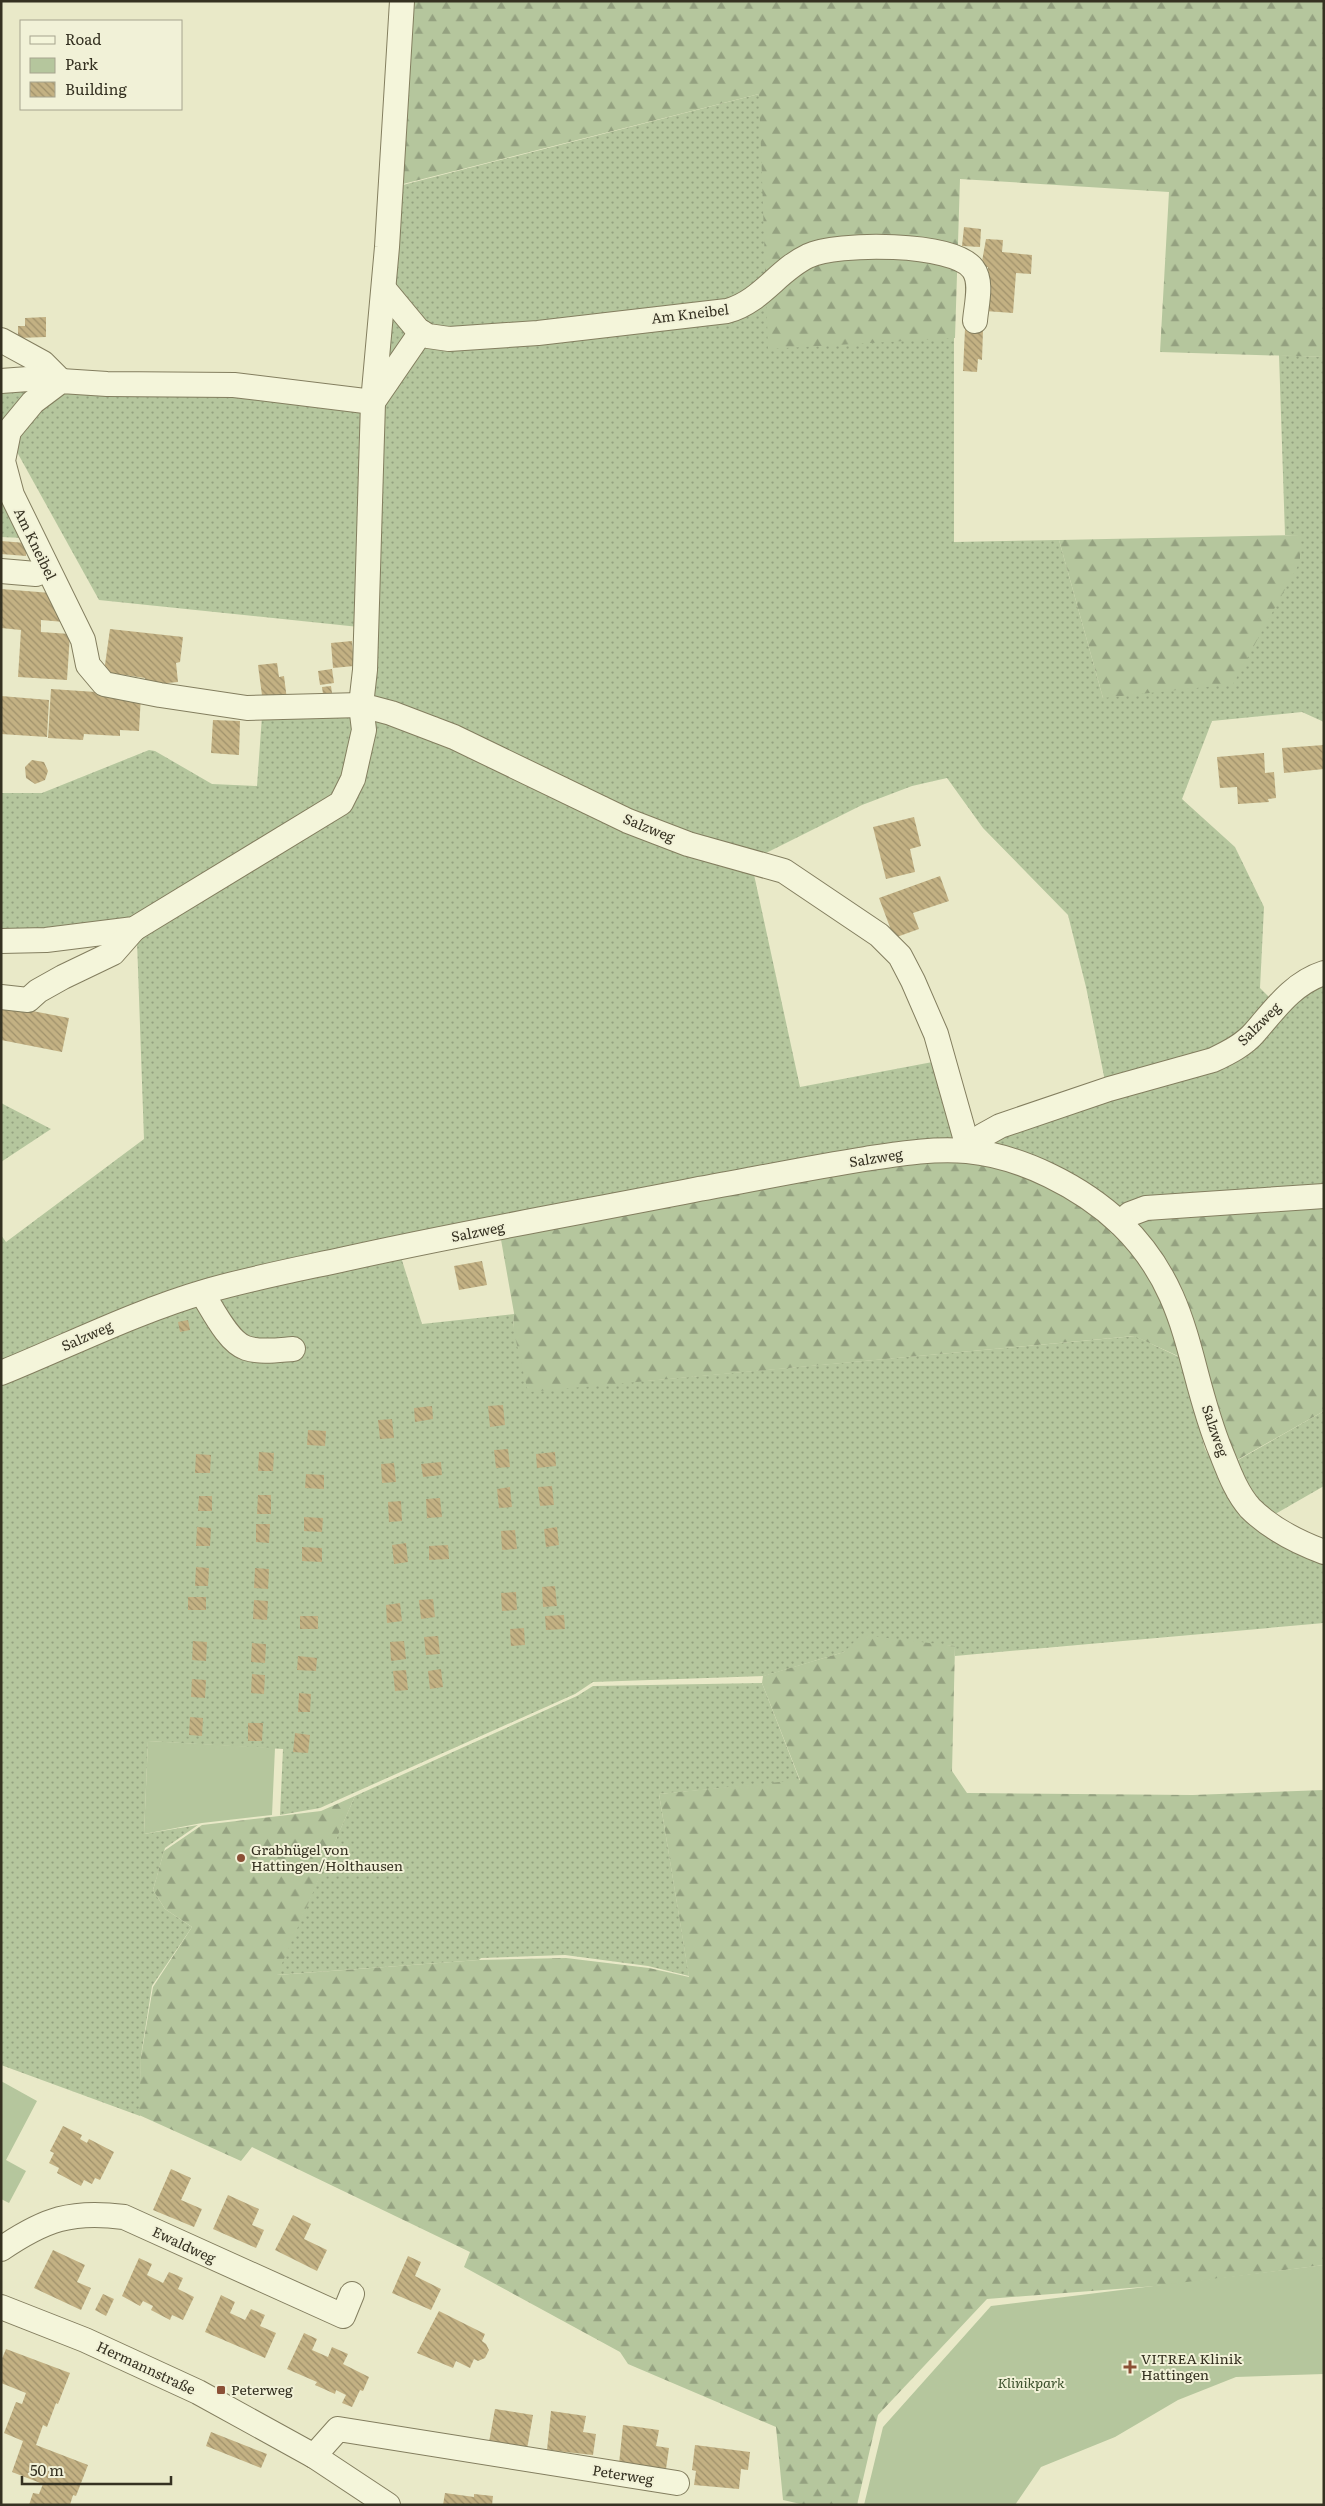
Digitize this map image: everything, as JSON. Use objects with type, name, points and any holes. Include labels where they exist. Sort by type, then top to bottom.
[{"type":"street","points":[[1,997],[28,1000],[38,991],[63,977],[113,953],[134,929],[341,803],[353,779],[364,730],[361,704],[377,344],[384,289],[402,1]]},
{"type":"street","name":"Am Kneibel","points":[[384,289],[410,323],[428,336],[449,339],[528,334],[727,311],[744,305],[757,296],[799,260],[820,251],[838,247],[933,250],[962,259],[971,266],[977,276],[975,321]]},
{"type":"street","points":[[374,402],[421,332]]},
{"type":"street","points":[[1,340],[43,363],[61,381]]},
{"type":"street","points":[[1,381],[42,378],[107,384],[234,385],[374,402]]},
{"type":"street","name":"Am Kneibel","points":[[61,381],[33,402],[9,431],[3,461],[12,495],[83,640],[88,665],[104,684],[160,696],[247,708],[361,704]]},
{"type":"street","points":[[1,572],[36,574],[47,569]]},
{"type":"street","name":"Salzweg","points":[[361,704],[391,713],[454,738],[628,820],[688,844],[784,872],[879,935],[900,956],[936,1034],[969,1151]]},
{"type":"street","points":[[1,941],[46,940],[134,929]]},
{"type":"street","name":"Salzweg","points":[[969,1151],[982,1136],[1000,1126],[1109,1088],[1213,1060],[1228,1053],[1254,1033],[1278,1003],[1311,977],[1324,973]]},
{"type":"street","name":"Salzweg","points":[[1,1373],[118,1322],[202,1292],[250,1280],[402,1246],[813,1168],[914,1152],[969,1151],[1026,1165],[1047,1174],[1066,1184],[1120,1223],[1159,1269],[1174,1298],[1213,1432],[1236,1489],[1248,1506],[1278,1531],[1324,1552]]},
{"type":"street","points":[[1120,1223],[1130,1214],[1146,1208],[1324,1196]]},
{"type":"street","points":[[202,1292],[223,1327],[244,1348],[255,1350],[293,1349]]},
{"type":"street","name":"Ewaldweg","points":[[1,2249],[40,2227],[66,2216],[97,2214],[124,2218],[343,2316],[352,2294]]},
{"type":"street","name":"Hermannstraße","points":[[1,2307],[85,2340],[198,2392],[314,2456],[388,2505]]},
{"type":"street","name":"Peterweg","points":[[314,2456],[338,2429],[677,2483]]},
{"type":"green space","points":[[400,1],[1324,1],[1324,357],[1160,352],[1169,192],[960,179],[955,338],[768,349],[759,94],[395,186]]},
{"type":"green space","points":[[759,94],[954,337],[954,542],[1059,540],[1103,698],[1300,535],[1285,535],[1279,355],[1324,357],[1324,722],[1302,712],[1212,721],[1182,799],[1235,847],[1264,907],[1260,988],[1275,1003],[1240,1041],[1106,1086],[1086,987],[1068,915],[983,828],[947,778],[912,786],[862,805],[766,853],[753,870],[800,1087],[938,1061],[955,1137],[737,1172],[402,1239],[1,1363],[1,1235],[6,1242],[144,1139],[137,941],[346,807],[381,396],[428,332],[391,294],[395,187]]},
{"type":"green space","points":[[385,298],[413,334],[384,376]]},
{"type":"green space","points":[[45,386],[1,433],[1,388]]},
{"type":"green space","points":[[235,389],[368,410],[359,627],[99,600],[12,443],[48,392]]},
{"type":"green space","points":[[1,480],[24,538],[1,537]]},
{"type":"green space","points":[[1300,535],[1300,562],[1233,684],[1103,698],[1059,540]]},
{"type":"green space","points":[[345,715],[351,718],[354,742],[333,802],[126,923],[1,933],[1,793],[42,793],[149,750],[155,751],[212,784],[257,786],[262,716]]},
{"type":"green space","points":[[1324,976],[1324,1194],[1109,1209],[982,1144],[1214,1062]]},
{"type":"green space","points":[[1,1103],[51,1129],[1,1162]]},
{"type":"green space","points":[[971,1151],[1062,1189],[1116,1232],[1144,1210],[1324,1198],[1324,1411],[1230,1464],[1200,1366],[1134,1336],[528,1392],[513,1328],[514,1313],[500,1234]]},
{"type":"green space","points":[[400,1254],[422,1324],[514,1314],[513,1328],[645,1381],[1135,1336],[1181,1358],[1205,1449],[1229,1492],[1324,1559],[1324,1623],[955,1656],[955,1646],[864,1641],[844,1652],[764,1676],[593,1682],[575,1694],[320,1808],[280,1815],[283,1749],[148,1741],[144,1834],[198,1825],[165,1848],[153,1890],[165,1909],[192,1927],[152,1986],[141,2056],[140,2116],[1,2065],[1,1379],[164,1313]]},
{"type":"green space","points":[[1324,1411],[1324,1486],[1270,1517],[1231,1464]]},
{"type":"green space","points":[[861,1635],[955,1646],[952,1771],[967,1793],[1193,1795],[1324,1790],[1324,2265],[1169,2285],[987,2299],[878,2415],[857,2505],[805,2505],[783,2500],[776,2427],[628,2364],[620,2352],[464,2267],[470,2252],[252,2147],[241,2161],[139,2115],[141,2057],[153,1987],[192,1927],[165,1909],[153,1890],[164,1851],[202,1825],[321,1811],[355,1796],[277,1975],[479,1960],[566,1958],[649,1968],[689,1977],[659,1794],[800,1780],[762,1683],[763,1676],[844,1652]]},
{"type":"green space","points":[[762,1683],[800,1781],[659,1794],[689,1976],[648,1966],[565,1955],[481,1958],[479,1960],[276,1975],[355,1796],[577,1696],[593,1686]]},
{"type":"green space","points":[[148,1741],[275,1748],[272,1815],[202,1823],[144,1834]]},
{"type":"green space","points":[[1,2081],[37,2101],[6,2160],[26,2171],[9,2203],[1,2199]]},
{"type":"green space","name":"Klinikpark","points":[[1324,2265],[1324,2374],[1236,2377],[1178,2400],[1115,2437],[1041,2467],[1015,2505],[864,2505],[883,2427],[991,2306]]},
{"type":"building","points":[[964,227],[981,229],[980,247],[962,246]]},
{"type":"building","points":[[986,239],[1003,240],[1002,252],[1032,255],[1031,274],[1016,273],[1013,313],[985,311],[988,267],[981,267]]},
{"type":"building","points":[[46,317],[46,337],[18,338],[18,326],[25,326],[25,318]]},
{"type":"building","points":[[965,329],[983,330],[982,360],[978,359],[977,372],[963,371]]},
{"type":"building","points":[[1,541],[26,543],[26,556],[1,554]]},
{"type":"building","points":[[1,589],[51,593],[64,622],[41,620],[41,632],[70,634],[67,680],[18,677],[21,630],[1,628]]},
{"type":"building","points":[[110,629],[183,637],[180,662],[176,663],[178,682],[146,685],[145,678],[104,672]]},
{"type":"building","points":[[352,641],[354,666],[333,668],[331,643]]},
{"type":"building","points":[[277,663],[279,677],[284,676],[287,700],[263,703],[258,665]]},
{"type":"building","points":[[332,669],[334,683],[320,685],[318,671]]},
{"type":"building","points":[[331,686],[332,693],[323,694],[322,687]]},
{"type":"building","points":[[51,689],[141,695],[139,731],[120,730],[120,736],[84,734],[83,740],[48,738]]},
{"type":"building","points":[[1,696],[49,700],[47,737],[1,734]]},
{"type":"building","points":[[213,720],[240,721],[239,755],[211,753]]},
{"type":"building","points":[[1324,745],[1324,769],[1284,773],[1282,748]]},
{"type":"building","points":[[1264,753],[1265,773],[1274,772],[1276,798],[1268,799],[1269,802],[1238,804],[1237,787],[1220,788],[1217,757]]},
{"type":"building","points":[[32,760],[44,762],[48,771],[45,780],[35,784],[26,778],[25,767]]},
{"type":"building","points":[[914,817],[921,846],[910,849],[915,872],[886,879],[873,827]]},
{"type":"building","points":[[940,876],[949,901],[913,913],[919,929],[894,938],[879,898]]},
{"type":"building","points":[[1,1005],[69,1018],[62,1052],[1,1040]]},
{"type":"building","points":[[482,1261],[487,1285],[459,1290],[454,1266]]},
{"type":"building","points":[[188,1320],[190,1330],[180,1332],[178,1322]]},
{"type":"building","points":[[503,1405],[505,1425],[490,1427],[488,1406]]},
{"type":"building","points":[[432,1406],[433,1419],[415,1422],[414,1408]]},
{"type":"building","points":[[392,1419],[394,1438],[380,1439],[378,1420]]},
{"type":"building","points":[[308,1430],[326,1431],[325,1446],[307,1445]]},
{"type":"building","points":[[508,1449],[510,1467],[496,1468],[494,1450]]},
{"type":"building","points":[[259,1452],[274,1453],[273,1471],[258,1471]]},
{"type":"building","points":[[555,1452],[556,1466],[537,1468],[536,1454]]},
{"type":"building","points":[[196,1454],[211,1455],[210,1473],[195,1473]]},
{"type":"building","points":[[441,1462],[442,1475],[423,1477],[421,1464]]},
{"type":"building","points":[[394,1463],[396,1482],[382,1483],[381,1464]]},
{"type":"building","points":[[306,1474],[324,1475],[324,1489],[305,1488]]},
{"type":"building","points":[[552,1486],[554,1505],[540,1506],[538,1487]]},
{"type":"building","points":[[510,1487],[512,1507],[499,1508],[497,1489]]},
{"type":"building","points":[[258,1495],[271,1495],[271,1514],[257,1514]]},
{"type":"building","points":[[199,1496],[212,1496],[212,1511],[198,1511]]},
{"type":"building","points":[[440,1498],[442,1517],[427,1518],[426,1499]]},
{"type":"building","points":[[401,1501],[402,1521],[389,1522],[388,1502]]},
{"type":"building","points":[[304,1517],[323,1518],[322,1532],[304,1531]]},
{"type":"building","points":[[256,1524],[270,1524],[269,1543],[256,1542]]},
{"type":"building","points":[[197,1527],[211,1528],[210,1546],[196,1546]]},
{"type":"building","points":[[557,1527],[559,1545],[546,1547],[544,1529]]},
{"type":"building","points":[[515,1530],[517,1549],[502,1550],[501,1531]]},
{"type":"building","points":[[406,1543],[408,1562],[394,1564],[392,1545]]},
{"type":"building","points":[[448,1545],[449,1559],[429,1560],[429,1546]]},
{"type":"building","points":[[302,1547],[322,1548],[322,1562],[302,1561]]},
{"type":"building","points":[[196,1567],[209,1568],[208,1586],[195,1586]]},
{"type":"building","points":[[255,1568],[269,1569],[268,1589],[254,1588]]},
{"type":"building","points":[[555,1586],[557,1606],[543,1607],[542,1587]]},
{"type":"building","points":[[516,1592],[517,1610],[502,1611],[501,1593]]},
{"type":"building","points":[[188,1597],[206,1597],[206,1610],[188,1610]]},
{"type":"building","points":[[433,1599],[435,1617],[421,1619],[419,1600]]},
{"type":"building","points":[[254,1600],[268,1601],[267,1620],[253,1619]]},
{"type":"building","points":[[400,1603],[402,1621],[387,1623],[386,1605]]},
{"type":"building","points":[[564,1615],[565,1629],[546,1630],[545,1616]]},
{"type":"building","points":[[300,1616],[318,1616],[318,1629],[300,1629]]},
{"type":"building","points":[[524,1628],[525,1645],[511,1646],[510,1629]]},
{"type":"building","points":[[438,1636],[440,1654],[426,1655],[424,1637]]},
{"type":"building","points":[[193,1641],[207,1642],[206,1661],[192,1660]]},
{"type":"building","points":[[404,1641],[406,1659],[391,1661],[390,1642]]},
{"type":"building","points":[[252,1643],[266,1644],[265,1663],[251,1662]]},
{"type":"building","points":[[298,1656],[317,1658],[316,1671],[297,1670]]},
{"type":"building","points":[[441,1669],[443,1687],[430,1689],[428,1671]]},
{"type":"building","points":[[406,1670],[408,1690],[395,1691],[393,1671]]},
{"type":"building","points":[[252,1674],[265,1675],[264,1694],[251,1693]]},
{"type":"building","points":[[192,1679],[206,1680],[205,1698],[191,1697]]},
{"type":"building","points":[[299,1693],[311,1694],[310,1712],[298,1712]]},
{"type":"building","points":[[190,1717],[203,1718],[202,1736],[189,1735]]},
{"type":"building","points":[[248,1723],[263,1723],[262,1741],[248,1741]]},
{"type":"building","points":[[295,1733],[310,1735],[308,1753],[293,1752]]},
{"type":"building","points":[[63,2126],[82,2135],[80,2139],[87,2143],[89,2139],[114,2152],[100,2180],[95,2178],[92,2184],[84,2180],[81,2186],[57,2173],[59,2168],[49,2163],[54,2153],[50,2151]]},
{"type":"building","points":[[171,2169],[191,2178],[181,2200],[202,2209],[194,2227],[153,2210]]},
{"type":"building","points":[[228,2195],[259,2209],[252,2225],[264,2230],[256,2248],[213,2229]]},
{"type":"building","points":[[293,2215],[311,2224],[304,2239],[327,2250],[317,2271],[275,2250]]},
{"type":"building","points":[[53,2250],[85,2265],[77,2282],[91,2288],[81,2310],[34,2288]]},
{"type":"building","points":[[408,2256],[421,2262],[415,2276],[441,2289],[431,2310],[392,2293]]},
{"type":"building","points":[[139,2258],[152,2264],[147,2275],[163,2283],[169,2272],[183,2278],[178,2289],[194,2297],[183,2320],[172,2315],[170,2320],[151,2310],[153,2306],[143,2301],[140,2306],[122,2296]]},
{"type":"building","points":[[103,2294],[114,2299],[106,2316],[95,2310]]},
{"type":"building","points":[[221,2295],[235,2302],[230,2313],[245,2320],[251,2309],[265,2315],[260,2326],[276,2333],[265,2358],[205,2332]]},
{"type":"building","points":[[439,2311],[485,2334],[482,2341],[489,2350],[485,2358],[478,2361],[474,2359],[470,2368],[456,2361],[453,2368],[417,2353]]},
{"type":"building","points":[[304,2333],[317,2339],[312,2350],[328,2357],[332,2347],[348,2354],[343,2364],[369,2377],[363,2391],[360,2390],[352,2407],[342,2403],[346,2395],[336,2390],[335,2394],[315,2385],[317,2382],[287,2369]]},
{"type":"building","points":[[6,2349],[70,2373],[58,2404],[56,2403],[47,2427],[43,2425],[36,2445],[88,2465],[76,2496],[73,2495],[70,2505],[29,2505],[33,2493],[39,2494],[43,2484],[12,2472],[23,2441],[4,2433],[16,2402],[22,2404],[26,2393],[1,2383],[1,2361]]},
{"type":"building","points":[[495,2409],[533,2415],[527,2449],[489,2442]]},
{"type":"building","points":[[551,2411],[586,2416],[583,2432],[596,2434],[593,2455],[547,2450]]},
{"type":"building","points":[[623,2425],[659,2430],[656,2446],[669,2448],[666,2469],[619,2464]]},
{"type":"building","points":[[211,2432],[267,2454],[261,2468],[206,2446]]},
{"type":"building","points":[[695,2445],[750,2452],[748,2470],[741,2469],[739,2489],[694,2485],[696,2471],[692,2470]]},
{"type":"building","points":[[445,2493],[474,2497],[474,2494],[493,2496],[492,2505],[443,2505]]},
{"type":"place","name":"Grabhügel von Hattingen/Holthausen","points":[[241,1858]]},
{"type":"place","name":"VITREA Klinik Hattingen","points":[[1130,2367]]},
{"type":"place","name":"Peterweg","points":[[221,2390]]}]
